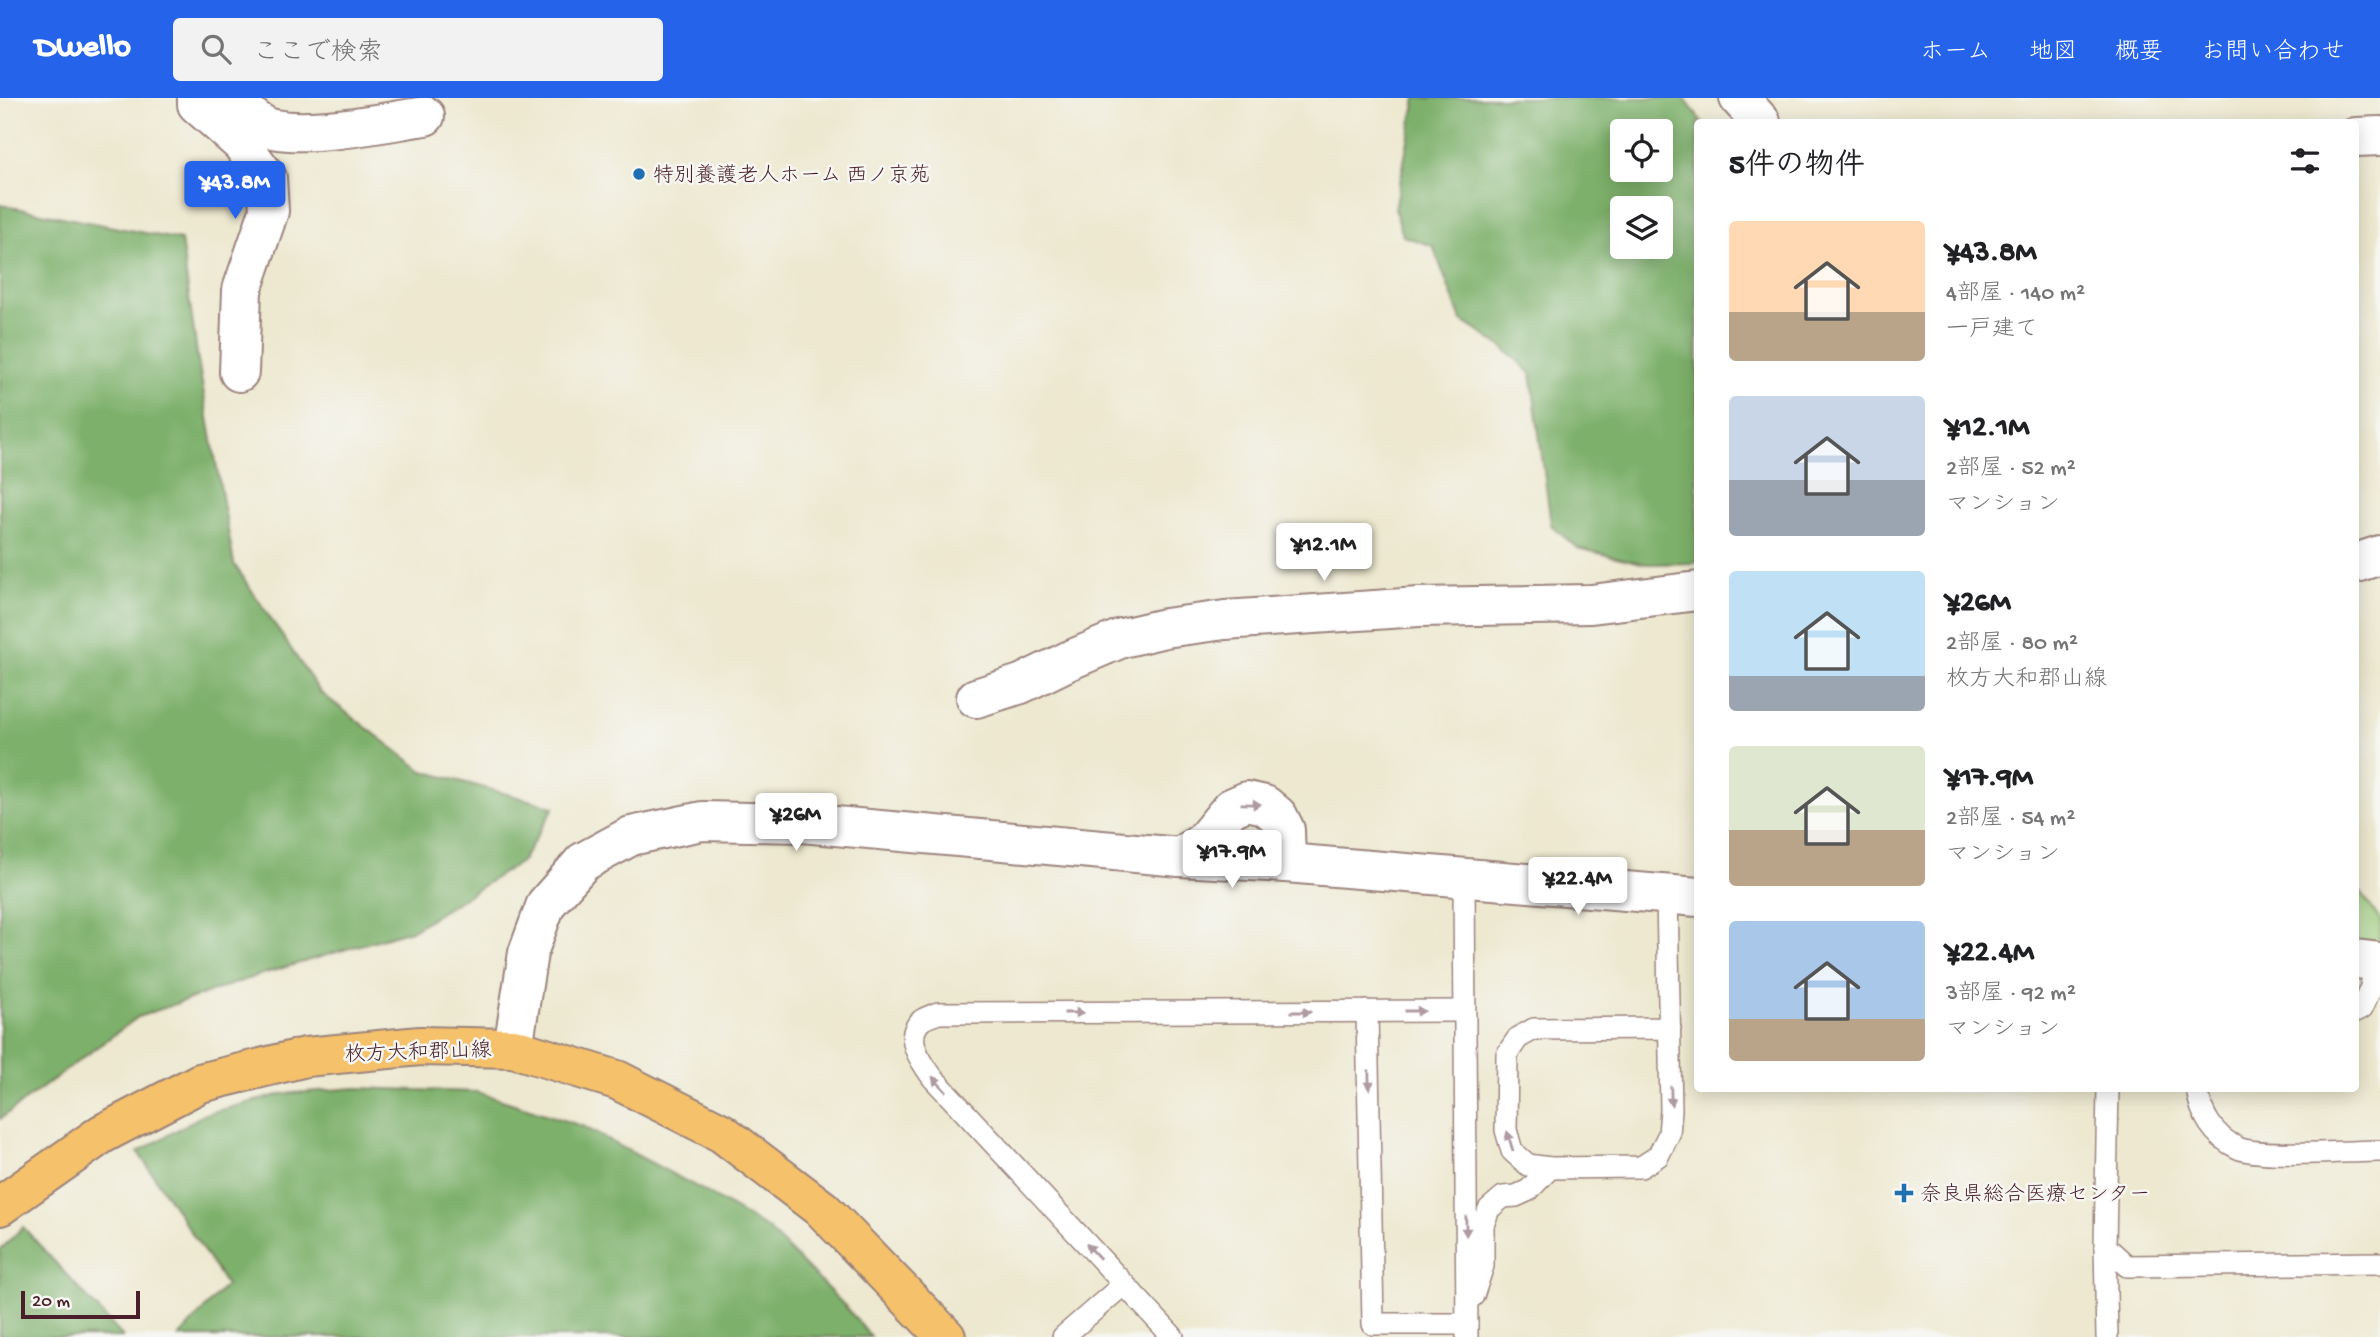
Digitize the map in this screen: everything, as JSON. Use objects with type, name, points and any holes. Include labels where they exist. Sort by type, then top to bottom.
[{"type":"main road","name":"枚方大和郡山線","points":[[0,1206],[102,1134],[200,1083],[306,1057],[420,1046],[513,1048],[617,1080],[722,1133],[823,1210],[946,1337]]},
{"type":"street","points":[[197,98],[197,104],[241,143],[267,178],[269,211],[242,290],[239,373]]},
{"type":"street","points":[[232,98],[248,115],[272,129],[313,131],[425,116]]},
{"type":"street","points":[[1739,98],[1758,119]]},
{"type":"street","points":[[2359,137],[2380,136]]},
{"type":"street","points":[[2359,562],[2380,555]]},
{"type":"street","points":[[975,698],[1021,684],[1122,638],[1166,628],[1225,620],[1419,607],[1591,604],[1694,591]]},
{"type":"street","points":[[1180,858],[1203,842],[1231,808],[1247,801],[1265,805],[1278,816],[1285,830],[1286,863]]},
{"type":"street","points":[[513,1048],[528,953],[546,904],[583,862],[631,836],[702,821],[803,823],[1180,858],[1286,863],[1682,896]]},
{"type":"lane","points":[[1464,878],[1467,1325]]},
{"type":"lane","points":[[1670,1028],[1534,1029],[1518,1038],[1507,1054],[1506,1130],[1512,1151],[1528,1165],[1550,1168],[1641,1167],[1658,1156],[1669,1134],[1670,1028],[1682,896]]},
{"type":"lane","points":[[2359,1010],[2371,987],[2370,961]]},
{"type":"lane","points":[[1367,1011],[1373,1325],[1467,1325]]},
{"type":"lane","points":[[1173,1337],[933,1078],[919,1060],[913,1044],[921,1021],[938,1013],[1464,1011]]},
{"type":"lane","points":[[2107,1337],[2105,1246],[2108,1092]]},
{"type":"lane","points":[[2197,1092],[2199,1107],[2211,1128],[2239,1149],[2266,1152],[2380,1151]]},
{"type":"lane","points":[[1467,1325],[1483,1266],[1483,1225],[1489,1209],[1503,1197],[1516,1196],[1529,1190],[1550,1168]]},
{"type":"lane","points":[[2105,1246],[2127,1266],[2380,1264]]},
{"type":"lane","points":[[1063,1337],[1124,1284]]},
{"type":"green space","points":[[1416,98],[1684,98],[1700,119],[1694,119],[1694,563],[1646,564],[1577,548],[1551,525],[1531,373],[1502,347],[1461,320],[1433,246],[1403,236],[1395,209]]},
{"type":"green space","points":[[0,205],[181,240],[198,361],[234,564],[320,692],[423,771],[554,807],[522,861],[414,929],[256,976],[138,1017],[0,1119]]},
{"type":"green space","points":[[2359,889],[2380,920],[2380,945],[2359,943]]},
{"type":"green space","points":[[355,1088],[477,1092],[582,1126],[701,1189],[768,1229],[846,1307],[871,1337],[179,1337],[226,1285],[138,1152],[205,1114],[282,1094]]},
{"type":"green space","points":[[23,1227],[123,1337],[0,1337],[0,1250]]},
{"type":"place","name":"特別養護老人ホーム 西ノ京苑","points":[[639,174]]},
{"type":"place","name":"奈良県総合医療センター","points":[[1904,1193]]}]
